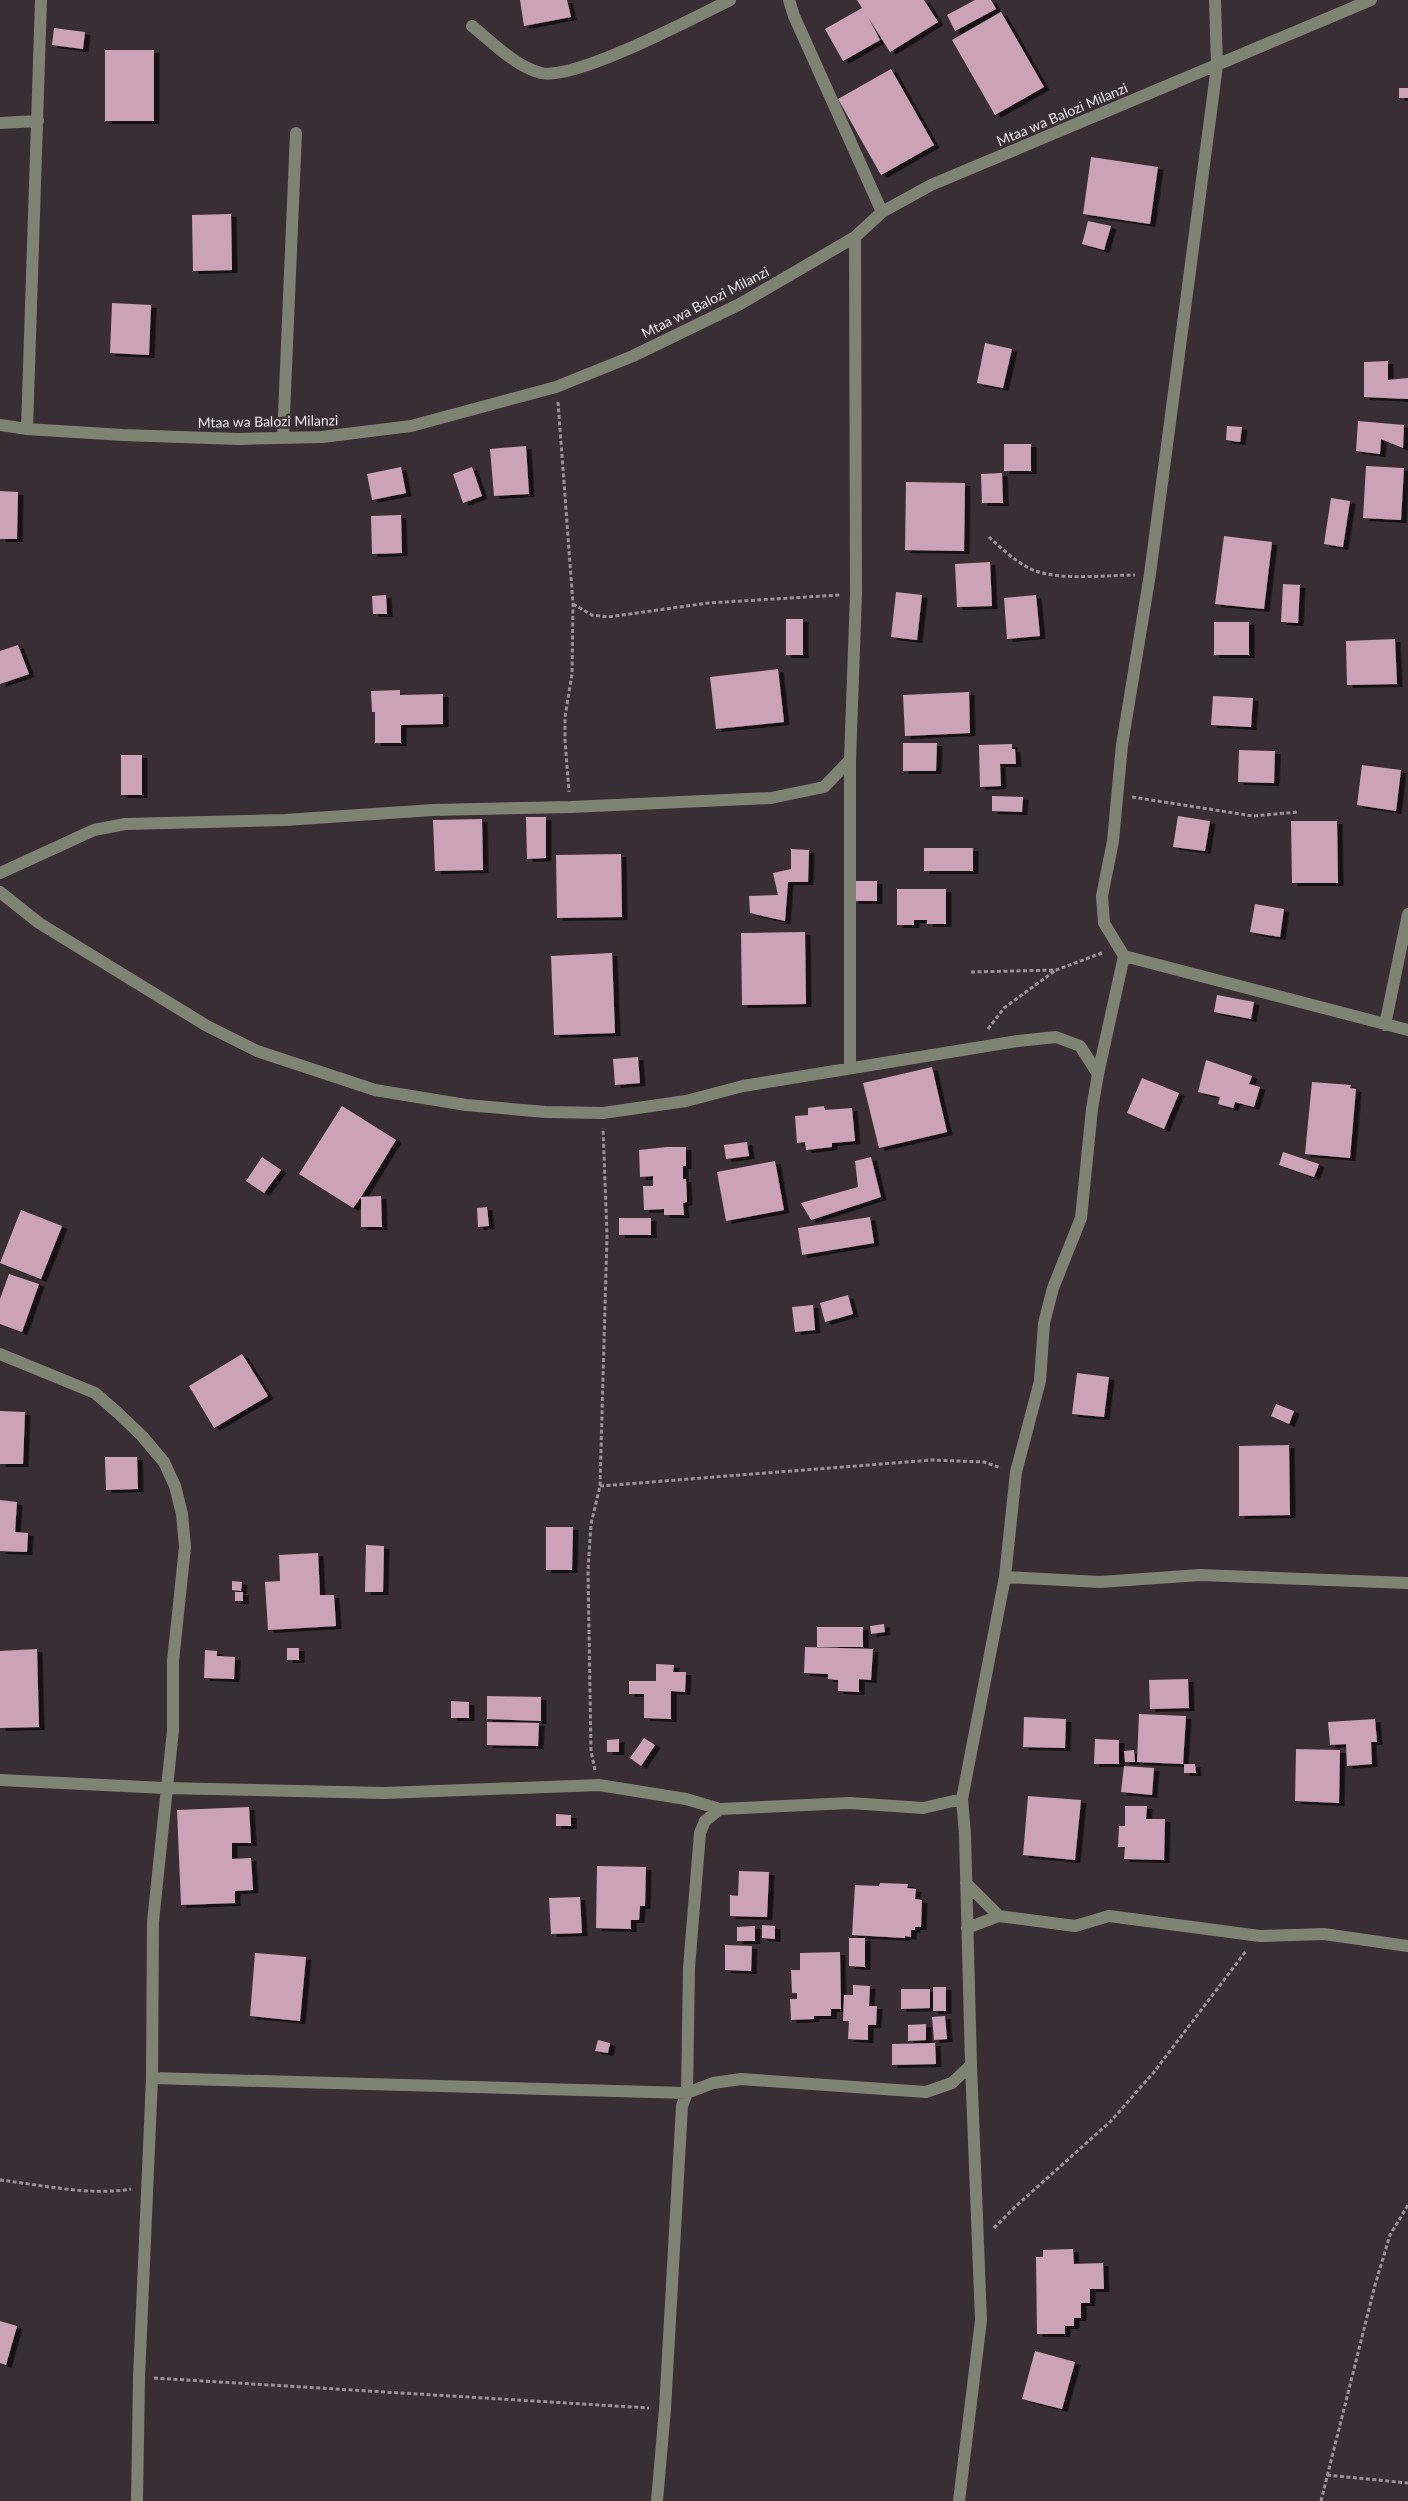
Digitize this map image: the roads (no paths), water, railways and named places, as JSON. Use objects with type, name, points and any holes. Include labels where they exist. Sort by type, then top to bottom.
[{"type":"street","points":[[27,429],[41,0]]},
{"type":"street","points":[[472,26],[529,68],[542,74],[557,73],[582,67],[637,45],[730,0]]},
{"type":"street","points":[[789,0],[794,16],[882,212]]},
{"type":"street","points":[[958,2501],[981,2320],[962,1799],[1005,1577],[1016,1472],[1040,1381],[1044,1323],[1053,1288],[1081,1218],[1098,1074],[1121,951],[1104,923],[1102,896],[1113,841],[1122,745],[1150,574],[1217,66],[1216,0]]},
{"type":"street","name":"Mtaa wa Balozi Milanzi","points":[[0,425],[27,429],[123,435],[238,439],[322,437],[411,426],[556,387],[633,356],[740,304],[855,237],[882,212],[931,185],[1371,0]]},
{"type":"street","points":[[0,123],[38,121]]},
{"type":"street","points":[[283,438],[296,133]]},
{"type":"street","points":[[850,1068],[850,760],[856,594],[855,237]]},
{"type":"street","points":[[0,872],[94,830],[125,824],[285,820],[433,810],[571,807],[771,798],[824,787],[850,760]]},
{"type":"street","points":[[0,892],[39,923],[207,1026],[257,1051],[375,1090],[466,1105],[546,1112],[603,1113],[686,1101],[743,1086],[850,1068],[975,1048],[1056,1038],[1080,1046],[1098,1074]]},
{"type":"street","points":[[1385,1025],[1408,914]]},
{"type":"street","points":[[1121,951],[1408,1030]]},
{"type":"street","points":[[0,1354],[95,1393],[142,1436],[164,1462],[175,1486],[182,1514],[185,1547],[173,1662],[173,1730],[165,1788],[153,1922],[152,2078],[139,2378],[137,2501]]},
{"type":"street","points":[[1005,1577],[1100,1582],[1200,1575],[1392,1584],[1408,1583]]},
{"type":"street","points":[[0,1780],[165,1788],[384,1793],[599,1785],[686,1799],[720,1809],[850,1803],[923,1808],[962,1799]]},
{"type":"street","points":[[657,2501],[665,2408],[679,2142],[682,2106],[687,2093],[689,1968],[700,1833],[704,1821],[720,1809]]},
{"type":"street","points":[[966,1882],[999,1916]]},
{"type":"street","points":[[967,1928],[999,1916],[1075,1926],[1108,1916],[1260,1936],[1324,1934],[1408,1946]]},
{"type":"street","points":[[152,2078],[687,2093],[713,2083],[741,2079],[926,2092],[952,2083],[971,2065]]}]
